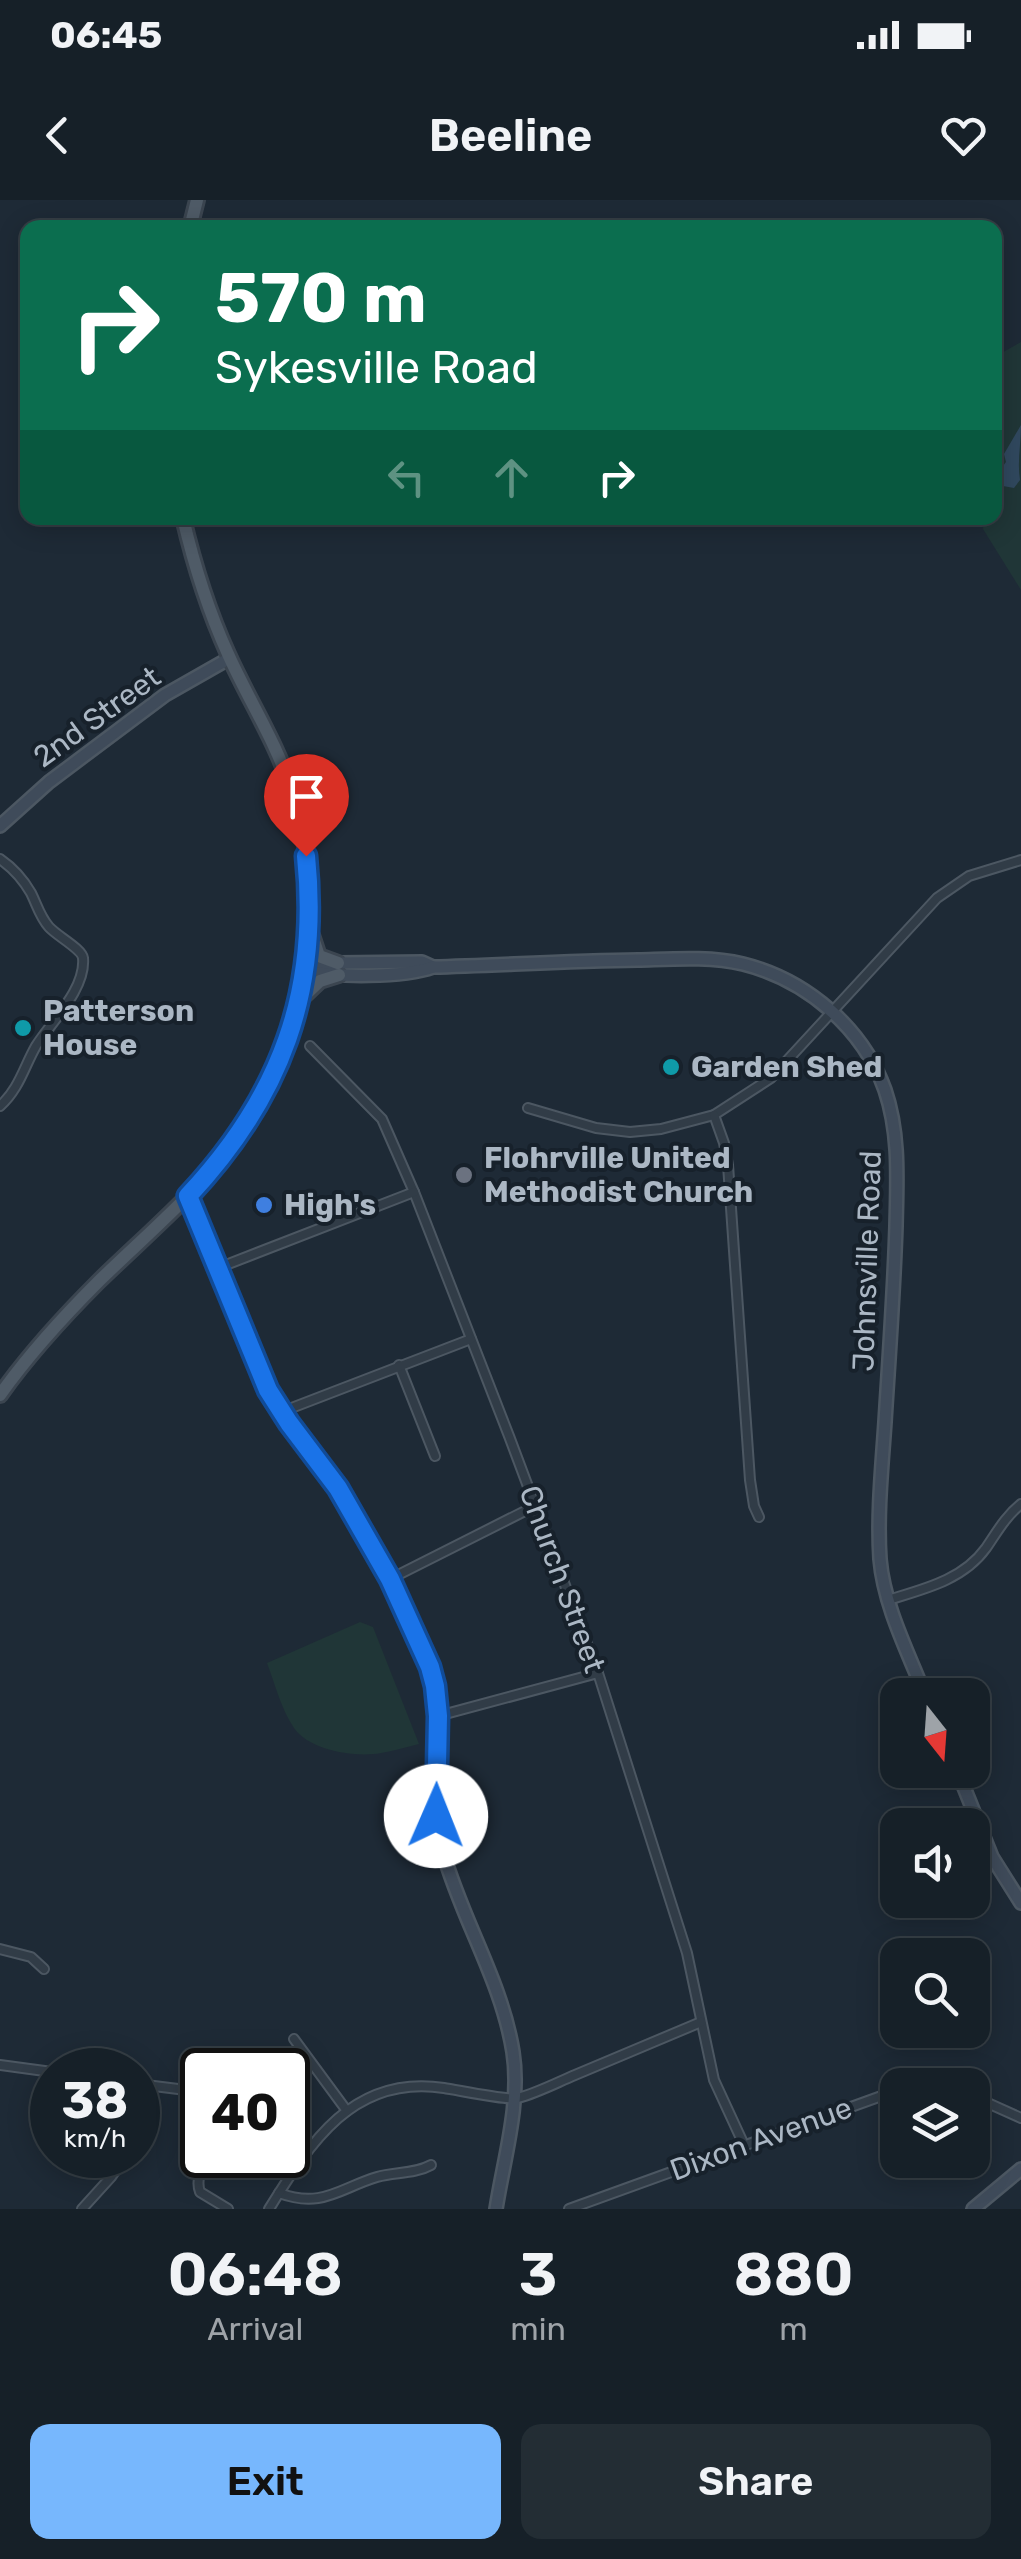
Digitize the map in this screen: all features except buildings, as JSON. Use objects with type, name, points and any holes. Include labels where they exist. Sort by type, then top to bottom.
[{"type":"main road","points":[[3,1386],[61,1320],[188,1196],[247,1124],[277,1067],[299,1002],[310,928],[306,856],[292,792],[202,590],[185,525]]},
{"type":"main road","points":[[299,1002],[312,986],[339,969],[320,956],[310,928]]},
{"type":"street","name":"2nd Street","points":[[0,826],[49,782],[165,695],[230,658]]},
{"type":"street","points":[[0,858],[30,892],[44,921],[83,956],[81,977],[72,994],[34,1049],[11,1096],[0,1106]]},
{"type":"street","points":[[528,1108],[596,1128],[630,1132],[662,1129],[714,1115],[771,1078],[938,898],[969,876],[1021,860]]},
{"type":"street","name":"Johnsville Road","points":[[304,971],[414,972],[433,967],[723,960],[774,974],[815,998],[854,1036],[885,1090],[896,1136],[895,1251],[880,1560],[888,1600],[919,1678]]},
{"type":"street","name":"Church Street","points":[[310,1046],[382,1119],[414,1192],[598,1673],[682,1938],[714,2080],[744,2145]]},
{"type":"street","points":[[714,1115],[728,1165],[751,1497],[759,1517]]},
{"type":"street","points":[[218,1268],[414,1192]]},
{"type":"street","points":[[188,1196],[268,1390],[338,1488],[390,1579],[430,1667],[438,1716],[439,1834],[452,1880],[506,2022],[513,2052],[514,2100],[496,2209]]},
{"type":"street","points":[[281,1412],[471,1339]]},
{"type":"street","points":[[400,1365],[436,1456]]},
{"type":"street","points":[[888,1600],[938,1584],[964,1570],[1021,1504]]},
{"type":"street","points":[[390,1579],[536,1506]]},
{"type":"street","points":[[438,1716],[598,1673]]},
{"type":"street","points":[[963,1788],[992,1857],[1021,1902]]},
{"type":"street","points":[[0,1949],[31,1957],[44,1970]]},
{"type":"street","points":[[310,2146],[348,2111],[390,2090],[428,2085],[514,2100],[702,2022]]},
{"type":"street","points":[[294,2039],[348,2111]]},
{"type":"street","points":[[0,2066],[30,2069]]},
{"type":"street","name":"Dixon Avenue","points":[[569,2209],[880,2096]]},
{"type":"street","points":[[990,2104],[1021,2118]]},
{"type":"street","points":[[279,2193],[298,2199],[326,2198],[382,2176],[431,2166]]},
{"type":"street","points":[[972,2209],[1021,2169]]},
{"type":"street","points":[[82,2209],[110,2178]]},
{"type":"street","points":[[199,2178],[200,2192],[228,2209]]},
{"type":"street","points":[[269,2209],[288,2178]]},
{"type":"green space","points":[[1021,342],[1021,590],[983,529],[983,525],[1002,525],[1002,353]]},
{"type":"green space","points":[[360,1622],[373,1627],[419,1744],[370,1754],[333,1751],[301,1736],[285,1713],[267,1663]]},
{"type":"water","points":[[1021,425],[1020,480],[1014,488],[1002,485],[1004,454]]},
{"type":"place","name":"Patterson House","points":[[23,1028]]},
{"type":"place","name":"Garden Shed","points":[[671,1067]]},
{"type":"place","name":"Flohrville United Methodist Church","points":[[464,1175]]},
{"type":"place","name":"High's","points":[[264,1205]]},
{"type":"route","points":[[306,856],[308,948],[290,1032],[277,1067],[247,1124],[188,1196],[268,1390],[338,1488],[390,1579],[430,1667],[438,1716],[436,1816]]}]
